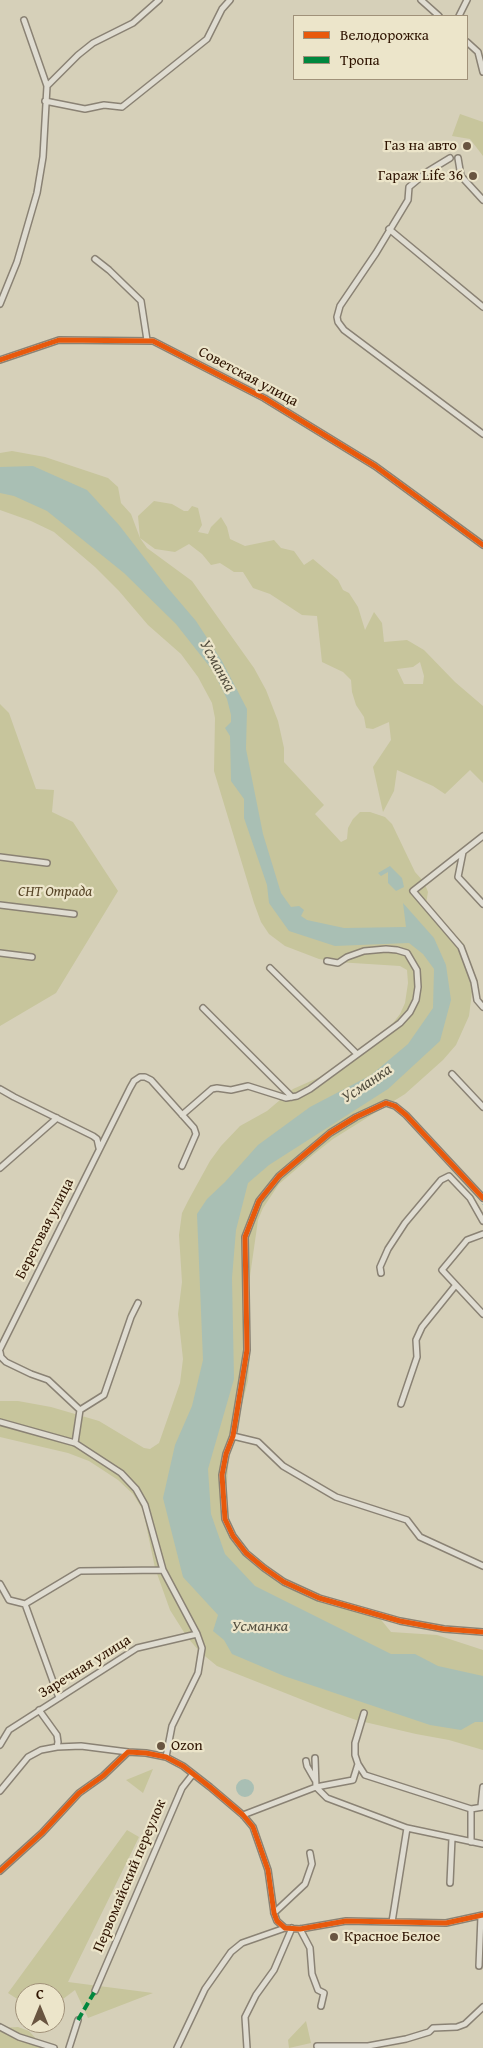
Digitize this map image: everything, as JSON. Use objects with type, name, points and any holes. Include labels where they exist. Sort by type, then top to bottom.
[{"type":"street","points":[[47,86],[78,55],[94,43],[133,23],[159,0]]},
{"type":"street","points":[[45,101],[86,109],[104,105],[122,107],[207,39],[222,9],[230,0]]},
{"type":"street","points":[[422,0],[438,15]]},
{"type":"street","points":[[460,15],[467,0]]},
{"type":"street","points":[[0,304],[17,262],[37,193],[43,157],[47,86],[24,20]]},
{"type":"street","points":[[468,43],[478,52],[483,72]]},
{"type":"street","points":[[450,158],[427,172],[409,187],[408,200],[376,253],[340,306],[337,317],[344,330],[483,434]]},
{"type":"street","points":[[458,158],[461,176],[483,200]]},
{"type":"street","points":[[389,229],[483,307]]},
{"type":"street","points":[[95,259],[110,270],[141,301],[147,340]]},
{"type":"street","name":"Советская улица","points":[[0,360],[60,340],[153,341],[264,398],[375,466],[483,545]]},
{"type":"street","points":[[483,836],[413,891],[461,947],[474,982],[477,1000],[483,1007]]},
{"type":"street","points":[[463,851],[458,877],[483,904]]},
{"type":"street","points":[[0,857],[46,863]]},
{"type":"street","points":[[0,905],[74,914]]},
{"type":"street","points":[[182,1166],[196,1134],[194,1128],[182,1115],[212,1089],[231,1090],[248,1086],[286,1098],[292,1097],[310,1089],[400,1023],[410,1012],[417,993],[417,970],[407,954],[397,950],[364,951],[347,957],[338,963],[327,961]]},
{"type":"street","points":[[0,953],[32,957]]},
{"type":"street","points":[[270,968],[357,1054]]},
{"type":"street","points":[[203,1008],[292,1097]]},
{"type":"street","points":[[452,1074],[483,1107]]},
{"type":"street","name":"Береговая улица","points":[[80,1410],[48,1380],[6,1362],[1,1356],[0,1350],[134,1081],[140,1077],[151,1080],[182,1115]]},
{"type":"street","points":[[0,1088],[14,1098],[93,1136],[97,1139],[99,1149]]},
{"type":"street","points":[[483,1198],[396,1106],[386,1103],[356,1117],[324,1138],[278,1176],[259,1202],[245,1237],[247,1350],[233,1436],[226,1454],[222,1475],[224,1519],[233,1536],[246,1552],[284,1582],[319,1598],[400,1621],[483,1632]]},
{"type":"street","points":[[0,1168],[57,1118]]},
{"type":"street","points":[[381,1273],[380,1267],[388,1249],[405,1223],[441,1180],[449,1176],[470,1198],[483,1221]]},
{"type":"street","points":[[483,1234],[467,1240],[442,1270],[483,1314]]},
{"type":"street","points":[[401,1404],[417,1357],[416,1340],[422,1327],[455,1286]]},
{"type":"street","points":[[75,1443],[80,1410],[104,1395],[131,1317],[138,1303]]},
{"type":"street","points":[[0,1422],[75,1443],[121,1473],[136,1488],[145,1505],[163,1570],[197,1634],[202,1648],[198,1673],[172,1726],[166,1757]]},
{"type":"street","points":[[233,1436],[258,1442],[283,1466],[336,1497],[407,1520],[420,1537],[483,1565]]},
{"type":"street","points":[[0,1584],[9,1600],[25,1604],[80,1571],[163,1570]]},
{"type":"street","points":[[25,1604],[58,1698]]},
{"type":"street","name":"Заречная улица","points":[[0,1745],[10,1730],[137,1648],[197,1634]]},
{"type":"street","points":[[40,1710],[57,1735],[57,1747]]},
{"type":"street","points":[[364,1713],[355,1744],[355,1755],[365,1775],[471,1809],[482,1807],[483,1787]]},
{"type":"street","points":[[0,1791],[28,1757],[40,1750],[81,1746],[166,1757],[193,1774],[243,1815],[253,1827],[268,1870],[274,1912],[277,1921],[285,1928]]},
{"type":"street","points":[[0,1871],[42,1833],[80,1794],[103,1776],[128,1752]]},
{"type":"street","points":[[315,1758],[316,1787],[327,1798],[407,1828],[483,1844]]},
{"type":"street","points":[[306,1761],[315,1780]]},
{"type":"street","points":[[243,1815],[316,1787],[353,1780],[358,1764]]},
{"type":"street","name":"Первомайский переулок","points":[[95,1991],[179,1796],[193,1774]]},
{"type":"street","points":[[471,1809],[471,1842]]},
{"type":"street","points":[[392,1922],[407,1828]]},
{"type":"street","points":[[450,1883],[452,1838]]},
{"type":"street","points":[[274,1912],[305,1884],[312,1864],[310,1853]]},
{"type":"street","points":[[177,2048],[206,1989],[231,1952],[242,1942],[285,1928],[300,1929],[346,1921],[446,1924],[482,1916],[479,1966]]},
{"type":"street","points":[[247,2048],[246,2017],[256,1995],[274,1970],[292,1928]]},
{"type":"street","points":[[300,1929],[310,1948],[312,1974],[318,1990],[324,1993],[322,2006]]},
{"type":"street","points":[[317,2046],[368,2046],[406,2039],[429,2032],[433,2028],[465,2024],[483,2006]]},
{"type":"street","points":[[69,2048],[78,2020]]},
{"type":"street","points":[[0,2027],[19,2037],[54,2048]]},
{"type":"green space","points":[[460,114],[483,122],[483,156],[470,139],[452,136]]},
{"type":"green space","points":[[12,451],[45,457],[108,478],[118,487],[121,503],[131,514],[140,538],[147,548],[192,581],[254,668],[266,690],[278,721],[284,748],[284,762],[324,805],[315,814],[341,842],[347,839],[348,828],[360,812],[370,812],[385,817],[392,824],[415,872],[424,882],[428,892],[426,904],[464,944],[469,962],[472,992],[469,1016],[456,1045],[443,1060],[405,1094],[333,1139],[314,1154],[279,1184],[263,1208],[258,1220],[249,1283],[250,1354],[248,1381],[229,1455],[227,1508],[230,1524],[241,1545],[256,1562],[313,1598],[342,1608],[378,1616],[391,1632],[437,1635],[483,1650],[483,1750],[449,1740],[356,1720],[217,1666],[200,1652],[187,1637],[170,1610],[155,1568],[143,1510],[133,1494],[118,1480],[89,1461],[68,1453],[0,1437],[0,1401],[18,1401],[51,1407],[99,1421],[144,1448],[150,1449],[159,1443],[180,1383],[183,1359],[178,1314],[182,1282],[179,1235],[182,1213],[188,1201],[210,1161],[240,1126],[267,1111],[293,1089],[329,1073],[390,1027],[400,1014],[405,1003],[408,983],[407,970],[400,966],[319,959],[285,946],[269,934],[261,922],[254,903],[214,771],[215,718],[212,703],[198,677],[181,654],[148,625],[119,591],[95,567],[54,532],[31,521],[0,510],[0,453]]},
{"type":"green space","points":[[154,501],[172,504],[184,511],[188,511],[192,506],[198,508],[202,525],[198,532],[208,534],[211,527],[221,517],[227,527],[230,539],[245,546],[274,540],[281,548],[294,551],[304,565],[313,559],[338,580],[343,590],[349,593],[358,607],[365,630],[374,612],[382,623],[384,642],[407,640],[424,650],[455,682],[483,706],[483,783],[470,770],[445,794],[433,786],[397,770],[394,791],[383,812],[373,767],[391,740],[389,722],[373,729],[366,728],[364,717],[356,705],[351,680],[343,672],[322,662],[317,616],[302,615],[270,594],[253,588],[243,572],[234,572],[220,563],[211,565],[202,554],[189,544],[175,552],[155,549],[140,538],[138,516]],"holes":[[[420,662],[424,676],[423,684],[404,684],[397,669],[413,667]]]},
{"type":"green space","name":"СНТ Отрада","points":[[0,704],[9,713],[36,789],[54,790],[52,812],[73,822],[118,891],[56,993],[0,1026]]},
{"type":"green space","points":[[153,1769],[143,1793],[126,1780]]},
{"type":"green space","points":[[127,1830],[139,1837],[68,1982],[153,1993],[88,2018],[75,1990],[65,1998],[65,1983],[15,1983]]},
{"type":"green space","points":[[15,1983],[15,1998],[8,1993]]},
{"type":"green space","points":[[306,2021],[311,2043],[289,2048],[288,2040]]},
{"type":"green space","points":[[15,2027],[15,2033],[31,2033],[39,2042],[41,2048],[0,2048],[0,2028]]},
{"type":"water","name":"Усманка","points":[[33,466],[87,490],[119,525],[196,621],[222,661],[247,709],[246,749],[263,834],[281,893],[291,907],[299,906],[304,910],[301,916],[307,920],[344,928],[406,927],[403,903],[434,938],[446,965],[451,1000],[440,1041],[388,1089],[269,1165],[248,1183],[236,1230],[232,1278],[234,1379],[208,1469],[211,1514],[225,1554],[255,1586],[391,1654],[415,1654],[438,1666],[483,1676],[483,1722],[475,1722],[461,1730],[430,1725],[284,1676],[232,1654],[224,1640],[213,1631],[218,1615],[183,1577],[163,1498],[175,1445],[192,1406],[203,1360],[197,1214],[207,1199],[258,1145],[310,1107],[371,1075],[408,1044],[433,1008],[434,969],[423,954],[409,943],[335,946],[289,931],[269,903],[267,885],[244,818],[244,799],[231,781],[230,736],[225,728],[231,722],[231,715],[227,699],[213,671],[176,624],[124,573],[47,511],[14,496],[0,493],[0,467]]},
{"type":"water","points":[[390,866],[402,878],[404,887],[396,891],[388,883],[388,872],[381,876],[378,873]]},
{"type":"water","points":[[241,1779],[249,1779],[254,1784],[252,1795],[241,1797],[236,1792],[236,1784]]},
{"type":"marked path","points":[[78,2020],[95,1991]]},
{"type":"cycle path","points":[[0,360],[59,340],[153,341],[264,398],[375,466],[483,545]]},
{"type":"cycle path","points":[[483,1198],[406,1115],[395,1106],[386,1103],[356,1117],[330,1133],[279,1176],[259,1201],[245,1237],[247,1350],[233,1436],[226,1454],[222,1475],[225,1519],[233,1536],[246,1553],[284,1582],[319,1598],[400,1621],[444,1629],[483,1632]]},
{"type":"cycle path","points":[[0,1871],[42,1833],[79,1793],[103,1776],[128,1752],[146,1753],[166,1757],[183,1766],[243,1815],[253,1827],[268,1870],[274,1913],[277,1921],[285,1928],[300,1929],[346,1921],[446,1923],[483,1915]]},
{"type":"place","name":"Газ на авто","points":[[467,146]]},
{"type":"place","name":"Гараж Life 36","points":[[473,176]]},
{"type":"place","name":"Ozon","points":[[161,1746]]},
{"type":"place","name":"Красное Белое","points":[[334,1937]]}]
